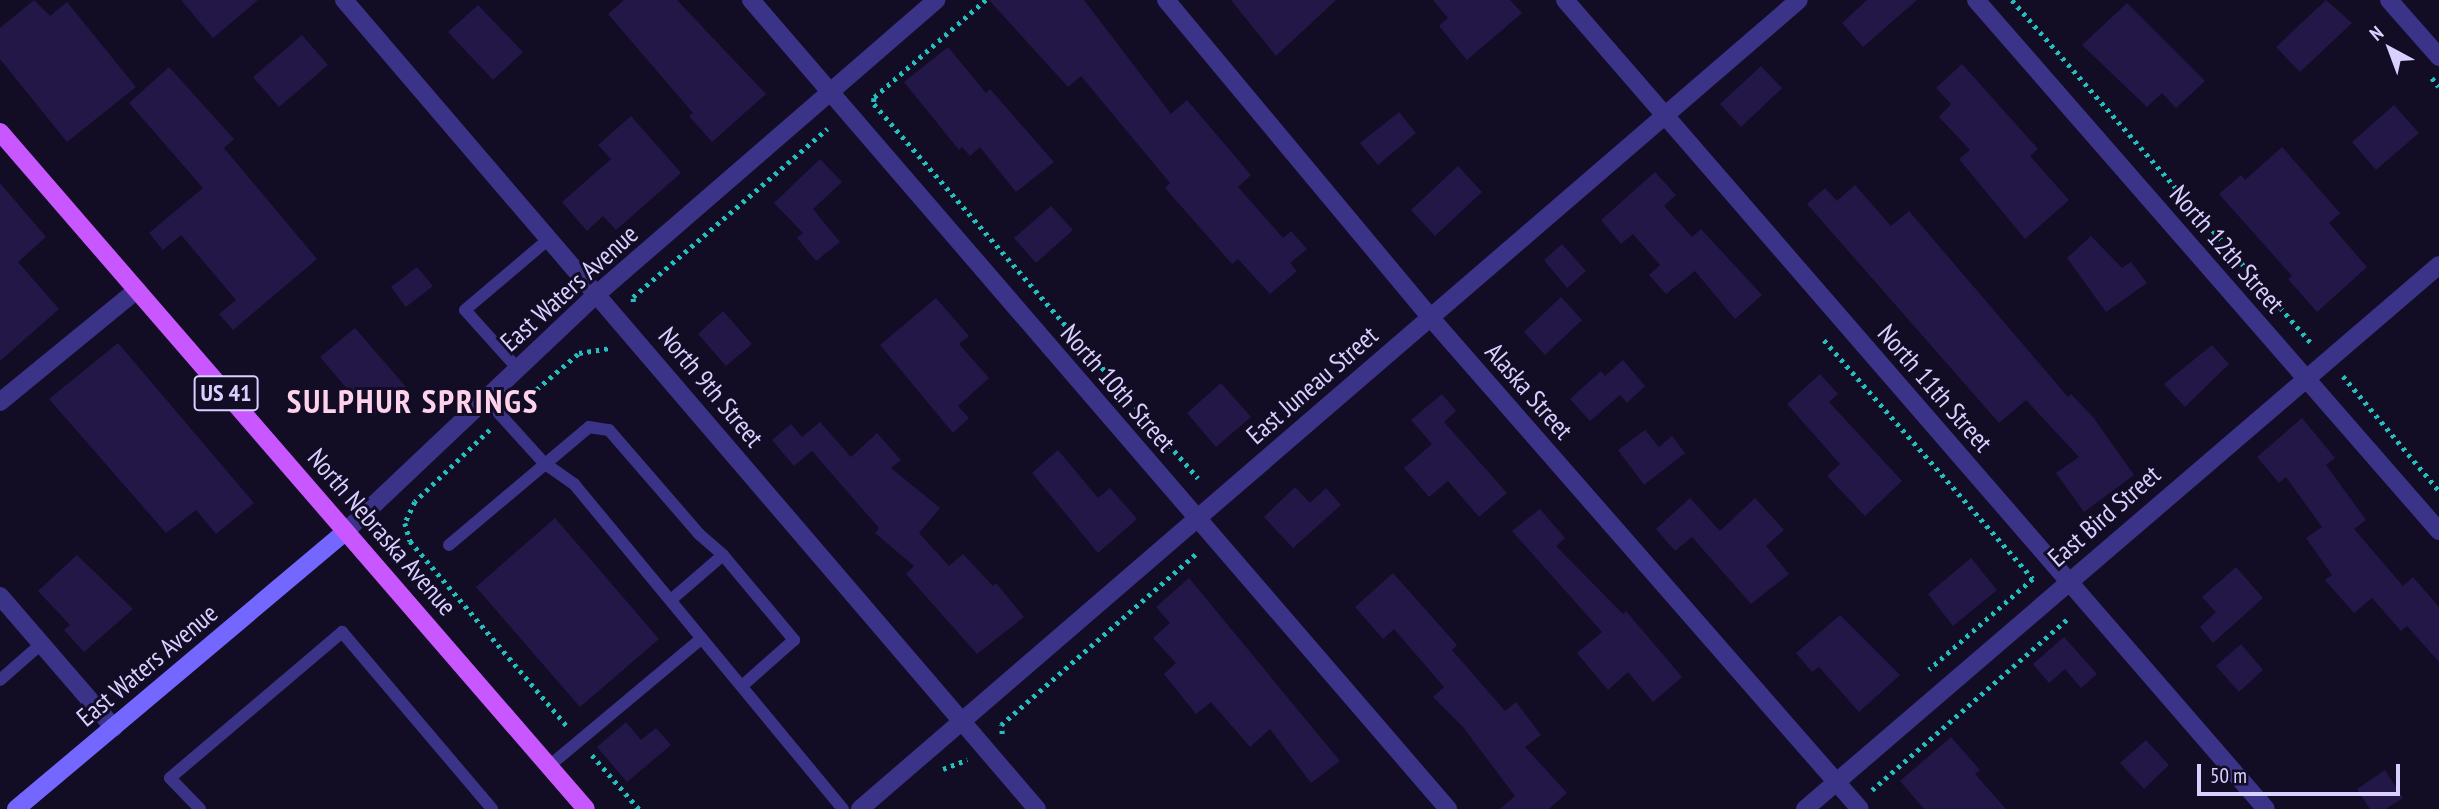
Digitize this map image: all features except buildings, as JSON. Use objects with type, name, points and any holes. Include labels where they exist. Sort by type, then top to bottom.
[{"type":"main road","name":"North Nebraska Avenue","points":[[0,132],[586,809]]},
{"type":"main road","name":"East Waters Avenue","points":[[16,809],[346,531]]},
{"type":"street","name":"North 9th Street","points":[[344,0],[1037,809]]},
{"type":"street","name":"North 10th Street","points":[[751,0],[1196,520],[1448,809]]},
{"type":"street","name":"East Waters Avenue","points":[[346,531],[597,294],[937,0]]},
{"type":"street","name":"Alaska Street","points":[[1166,0],[1430,317],[1860,809]]},
{"type":"street","name":"North 11th Street","points":[[1565,0],[2266,809]]},
{"type":"street","name":"East Juneau Street","points":[[860,809],[1799,0]]},
{"type":"street","name":"North 12th Street","points":[[1976,0],[2439,531]]},
{"type":"street","points":[[2389,0],[2439,57]]},
{"type":"street","name":"East Bird Street","points":[[1805,809],[2304,378],[2439,265]]},
{"type":"street","points":[[0,402],[137,290]]},
{"type":"street","points":[[0,596],[114,728]]},
{"type":"lane","points":[[517,369],[466,310],[550,238]]},
{"type":"lane","points":[[486,399],[544,463],[574,484],[672,599],[843,809]]},
{"type":"lane","points":[[449,545],[589,427],[609,430],[699,534],[723,555],[794,640],[742,685]]},
{"type":"lane","points":[[672,599],[723,555]]},
{"type":"lane","points":[[200,809],[170,778],[342,632],[492,809]]},
{"type":"lane","points":[[549,766],[702,638]]},
{"type":"lane","points":[[0,680],[41,644]]},
{"type":"path","points":[[986,0],[874,98],[874,104],[1198,478]]},
{"type":"path","points":[[2012,0],[2310,342]]},
{"type":"path","points":[[633,313],[633,297],[827,129]]},
{"type":"path","points":[[1824,340],[2033,579],[1919,679]]},
{"type":"path","points":[[2340,373],[2439,491]]},
{"type":"path","points":[[1001,725],[1201,550]]},
{"type":"path","points":[[1872,790],[2067,619]]},
{"type":"district","name":"SULPHUR SPRINGS","points":[[413,401]]}]
